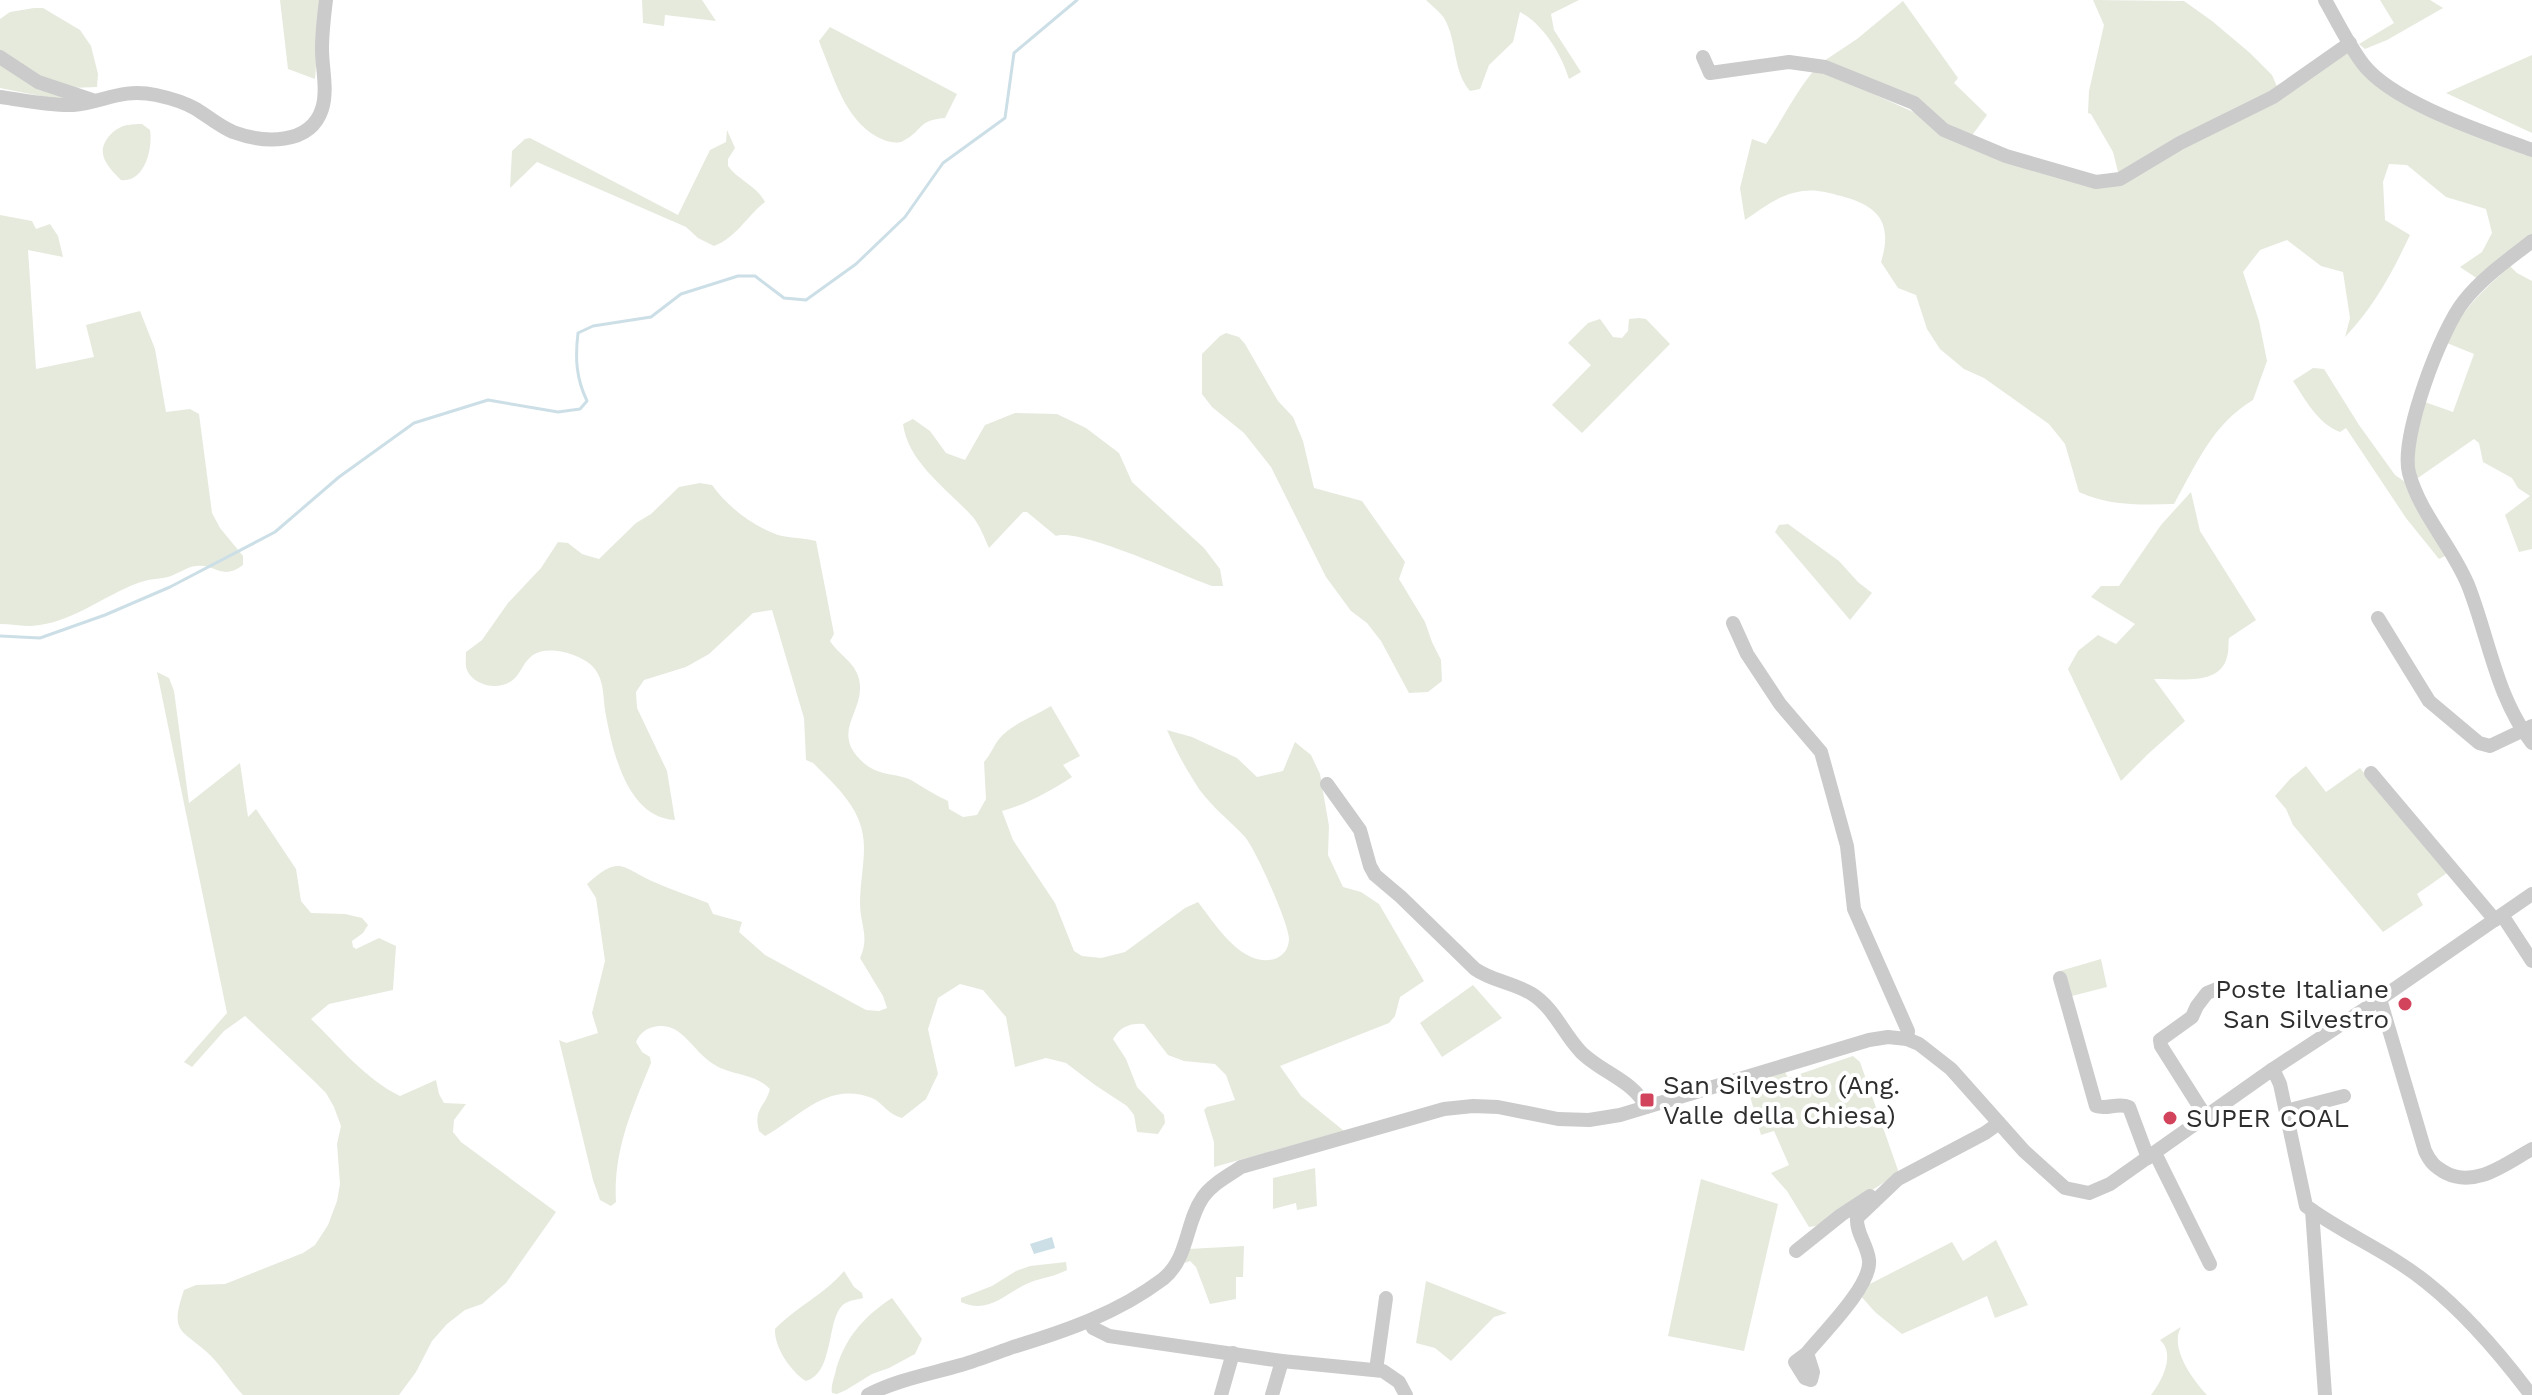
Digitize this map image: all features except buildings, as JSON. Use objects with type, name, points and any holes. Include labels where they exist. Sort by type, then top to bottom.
[{"type":"street","points":[[0,97],[70,105],[120,94],[154,95],[193,107],[236,133],[274,139],[291,138],[304,134],[322,109],[326,0]]},
{"type":"street","points":[[2325,0],[2364,65],[2382,83],[2437,113],[2532,150]]},
{"type":"street","points":[[1703,57],[1710,73],[1789,62],[1825,67],[1914,103],[1944,130],[2006,156],[2096,182],[2120,179],[2180,143],[2273,97],[2350,43]]},
{"type":"street","points":[[0,57],[38,82],[92,100]]},
{"type":"street","points":[[2378,618],[2429,701],[2479,743],[2490,746],[2529,733],[2495,670],[2470,588],[2456,557],[2422,505],[2409,472],[2408,459],[2411,428],[2443,335],[2462,303],[2485,279],[2532,241]]},
{"type":"street","points":[[1733,623],[1747,654],[1780,704],[1821,752],[1847,846],[1854,909],[1908,1031],[1907,1039]]},
{"type":"street","points":[[2371,773],[2499,917],[2532,961]]},
{"type":"street","points":[[1327,784],[1360,830],[1375,875],[1475,969],[1523,989],[1540,1000],[1581,1053],[1623,1083],[1646,1107]]},
{"type":"street","points":[[868,1395],[1053,1336],[1131,1300],[1168,1273],[1182,1254],[1202,1198],[1241,1167],[1444,1109],[1498,1107],[1558,1119],[1589,1120],[1620,1115],[1869,1040],[1888,1037],[1907,1039],[1927,1049],[1951,1069],[2052,1178],[2073,1191],[2100,1190],[2532,894]]},
{"type":"street","points":[[2060,978],[2096,1106],[2123,1104],[2129,1107],[2151,1156],[2210,1264]]},
{"type":"street","points":[[2206,1117],[2160,1040],[2192,1017],[2207,993],[2222,987]]},
{"type":"street","points":[[2380,999],[2431,1164],[2467,1180],[2488,1173],[2532,1149]]},
{"type":"street","points":[[2273,1069],[2280,1084],[2306,1206],[2427,1282],[2484,1338],[2531,1395]]},
{"type":"street","points":[[2286,1111],[2344,1096]]},
{"type":"street","points":[[1796,1251],[1841,1215],[1898,1179],[1999,1123]]},
{"type":"street","points":[[1807,1353],[1868,1274],[1869,1260],[1856,1228],[1857,1218],[1898,1179]]},
{"type":"street","points":[[2312,1210],[2325,1395]]},
{"type":"street","points":[[1376,1370],[1386,1298]]},
{"type":"street","points":[[1090,1321],[1093,1328],[1109,1336],[1282,1361],[1376,1370],[1390,1374],[1406,1395]]},
{"type":"street","points":[[1221,1395],[1233,1353]]},
{"type":"street","points":[[1272,1395],[1282,1361]]},
{"type":"shaded area","points":[[280,0],[321,0],[315,79],[288,69]]},
{"type":"shaded area","points":[[642,0],[702,0],[716,21],[665,15],[664,26],[643,23]]},
{"type":"shaded area","points":[[1426,0],[1579,0],[1551,14],[1554,30],[1581,72],[1569,79],[1550,41],[1537,24],[1520,12],[1513,42],[1489,65],[1480,89],[1470,91],[1460,74],[1444,18]]},
{"type":"shaded area","points":[[2093,0],[2184,1],[2250,53],[2272,75],[2278,89],[2119,176],[2113,152],[2088,113],[2089,91],[2104,25]]},
{"type":"shaded area","points":[[2380,0],[2430,0],[2443,8],[2365,49],[2359,44],[2394,23]]},
{"type":"shaded area","points":[[1903,1],[1958,78],[1954,83],[1987,115],[1970,138],[1824,61],[1857,39]]},
{"type":"shaded area","points":[[43,8],[80,30],[91,46],[98,74],[97,87],[53,85],[0,51],[0,19],[10,12]]},
{"type":"shaded area","points":[[830,27],[957,94],[945,118],[929,121],[903,141],[891,142],[871,133],[844,102],[822,49],[819,41]]},
{"type":"shaded area","points":[[2346,48],[2377,83],[2532,153],[2532,238],[2478,279],[2460,267],[2482,252],[2492,233],[2486,209],[2446,197],[2407,165],[2389,164],[2383,182],[2385,220],[2410,235],[2382,289],[2345,337],[2350,318],[2343,272],[2321,266],[2287,240],[2260,250],[2243,272],[2259,321],[2267,361],[2253,400],[2216,433],[2174,504],[2114,502],[2079,492],[2065,444],[2049,424],[1984,378],[1964,369],[1940,349],[1927,329],[1916,295],[1898,288],[1881,262],[1884,227],[1874,211],[1865,205],[1828,193],[1806,191],[1780,198],[1745,220],[1740,188],[1752,139],[1766,144],[1816,68],[1920,115],[2094,185],[2122,181]]},
{"type":"shaded area","points":[[2532,55],[2532,133],[2446,93]]},
{"type":"shaded area","points":[[0,62],[77,98],[71,102],[0,88]]},
{"type":"shaded area","points":[[142,124],[150,130],[146,163],[136,176],[121,180],[105,160],[103,148],[111,134],[119,128]]},
{"type":"shaded area","points":[[727,130],[735,148],[728,159],[728,166],[765,202],[735,232],[714,246],[686,227],[537,162],[510,188],[512,151],[530,138],[678,215],[710,150],[726,142]]},
{"type":"shaded area","points":[[0,215],[32,221],[36,229],[50,224],[58,236],[63,257],[28,250],[36,369],[94,357],[86,325],[140,311],[155,349],[166,412],[190,409],[199,414],[212,513],[243,556],[243,565],[236,570],[224,572],[194,566],[168,577],[125,588],[59,620],[31,626],[0,624]]},
{"type":"shaded area","points":[[2510,266],[2532,281],[2532,549],[2519,552],[2505,515],[2530,496],[2518,488],[2512,478],[2483,462],[2479,443],[2474,439],[2415,480],[2413,433],[2422,401],[2453,412],[2474,354],[2447,343],[2466,310]]},
{"type":"shaded area","points":[[1600,319],[1613,337],[1622,338],[1628,331],[1629,319],[1646,319],[1670,344],[1582,433],[1552,405],[1591,365],[1568,343],[1588,323]]},
{"type":"shaded area","points":[[1226,333],[1239,337],[1245,344],[1278,401],[1293,417],[1303,441],[1314,488],[1362,501],[1405,562],[1399,579],[1425,622],[1441,660],[1442,681],[1428,692],[1409,693],[1381,641],[1367,623],[1351,611],[1326,577],[1271,467],[1244,433],[1212,407],[1202,394],[1202,354]]},
{"type":"shaded area","points":[[2313,368],[2324,369],[2395,475],[2408,484],[2447,555],[2439,559],[2406,518],[2346,428],[2340,432],[2332,428],[2307,403],[2293,381]]},
{"type":"shaded area","points":[[1015,413],[1057,414],[1086,428],[1119,453],[1132,482],[1204,548],[1220,569],[1223,586],[1212,586],[1087,539],[1056,536],[1027,512],[1023,512],[989,548],[974,518],[920,462],[906,438],[903,424],[913,419],[930,431],[946,453],[965,460],[985,425]]},
{"type":"shaded area","points":[[700,483],[712,485],[741,514],[768,531],[816,541],[834,634],[830,641],[854,668],[859,679],[860,691],[849,742],[854,753],[870,768],[911,780],[948,801],[949,809],[963,817],[977,815],[986,799],[984,762],[997,742],[1010,729],[1051,706],[1080,756],[1063,765],[1072,777],[1038,797],[1002,811],[1013,840],[1055,903],[1074,951],[1082,956],[1101,958],[1125,952],[1198,902],[1222,933],[1242,952],[1265,960],[1282,954],[1288,944],[1287,930],[1278,902],[1256,856],[1245,837],[1199,789],[1167,730],[1192,737],[1237,758],[1257,777],[1283,771],[1295,742],[1311,755],[1320,774],[1329,826],[1328,855],[1343,887],[1361,892],[1379,904],[1424,981],[1400,997],[1395,1016],[1389,1023],[1280,1066],[1301,1096],[1344,1131],[1214,1167],[1214,1142],[1204,1110],[1235,1100],[1226,1075],[1215,1064],[1184,1061],[1168,1055],[1144,1024],[1130,1025],[1119,1031],[1113,1039],[1126,1059],[1137,1087],[1164,1115],[1165,1123],[1158,1134],[1137,1132],[1134,1115],[1127,1106],[1066,1063],[1046,1058],[1015,1067],[1006,1017],[983,990],[960,984],[938,998],[928,1029],[938,1074],[926,1099],[902,1118],[872,1098],[841,1094],[815,1104],[765,1136],[759,1131],[757,1117],[770,1089],[765,1084],[715,1065],[674,1029],[663,1026],[647,1029],[636,1042],[642,1052],[650,1057],[651,1063],[621,1148],[616,1202],[611,1206],[600,1200],[559,1040],[566,1043],[598,1033],[592,1013],[605,961],[596,898],[587,884],[598,875],[620,866],[708,903],[713,914],[742,922],[739,932],[765,955],[866,1010],[887,1008],[860,958],[864,937],[860,903],[863,834],[848,800],[813,763],[806,760],[804,718],[772,610],[753,613],[709,654],[686,667],[644,680],[636,692],[637,708],[667,771],[675,820],[658,816],[645,808],[625,779],[612,744],[600,678],[590,664],[566,653],[540,652],[530,657],[509,683],[495,686],[475,680],[466,668],[466,652],[482,640],[508,603],[541,568],[558,542],[568,543],[582,554],[599,559],[679,487]]},
{"type":"shaded area","points":[[2191,492],[2200,531],[2256,620],[2229,638],[2227,657],[2216,673],[2196,679],[2154,679],[2185,721],[2121,781],[2068,669],[2078,651],[2098,635],[2116,644],[2135,624],[2091,597],[2101,586],[2119,586],[2161,525]]},
{"type":"shaded area","points":[[1788,524],[1839,561],[1872,593],[1850,620],[1775,532],[1779,525]]},
{"type":"shaded area","points":[[157,672],[169,678],[174,691],[189,803],[240,763],[248,817],[256,809],[296,869],[301,901],[311,913],[362,918],[368,925],[352,941],[356,949],[379,938],[396,946],[393,990],[329,1004],[311,1019],[364,1071],[400,1096],[436,1080],[444,1103],[466,1104],[454,1120],[453,1132],[461,1142],[556,1212],[506,1283],[482,1304],[465,1310],[447,1324],[432,1341],[416,1372],[399,1395],[243,1395],[178,1324],[184,1290],[196,1285],[225,1284],[303,1253],[315,1245],[328,1225],[337,1201],[340,1184],[337,1144],[341,1126],[326,1093],[245,1016],[224,1031],[192,1067],[184,1062],[227,1013]]},
{"type":"shaded area","points":[[2306,766],[2326,792],[2360,768],[2447,873],[2417,894],[2423,905],[2383,932],[2293,825],[2286,809],[2275,796]]},
{"type":"shaded area","points":[[2101,959],[2107,987],[2068,997],[2060,971]]},
{"type":"shaded area","points":[[1473,985],[1502,1018],[1442,1057],[1420,1023]]},
{"type":"shaded area","points":[[1853,1056],[1860,1062],[1899,1173],[1816,1226],[1809,1227],[1787,1191],[1771,1173],[1789,1165],[1774,1131],[1761,1135],[1748,1089],[1740,1082],[1784,1070],[1788,1078]]},
{"type":"shaded area","points":[[1315,1168],[1317,1206],[1297,1210],[1296,1203],[1273,1209],[1273,1178]]},
{"type":"shaded area","points":[[1701,1179],[1778,1204],[1744,1351],[1668,1336]]},
{"type":"shaded area","points":[[1052,1237],[1055,1248],[1034,1254],[1030,1244]]},
{"type":"shaded area","points":[[1996,1240],[2028,1305],[1995,1318],[1987,1296],[1902,1334],[1860,1295],[1862,1288],[1952,1242],[1963,1261]]},
{"type":"shaded area","points":[[1244,1246],[1243,1277],[1236,1277],[1236,1299],[1210,1304],[1196,1267],[1190,1261],[1185,1263],[1188,1249]]},
{"type":"shaded area","points":[[1066,1262],[1067,1270],[1022,1286],[998,1301],[981,1306],[961,1302],[961,1298],[992,1286],[1016,1271],[1030,1266]]},
{"type":"shaded area","points":[[844,1271],[863,1298],[844,1304],[838,1311],[822,1367],[806,1381],[784,1358],[775,1329]]},
{"type":"shaded area","points":[[1426,1281],[1507,1313],[1494,1317],[1451,1361],[1435,1348],[1416,1343]]},
{"type":"shaded area","points":[[892,1298],[922,1339],[915,1354],[846,1390],[832,1393],[839,1362],[849,1340],[863,1321]]},
{"type":"shaded area","points":[[2181,1327],[2178,1335],[2180,1354],[2207,1395],[2151,1395],[2166,1368],[2167,1353],[2160,1340]]},
{"type":"waterway","points":[[0,636],[40,638],[170,587],[275,532],[339,477],[414,423],[488,400],[558,412],[580,409],[587,401],[577,368],[578,333],[593,326],[651,317],[681,294],[738,276],[755,276],[784,298],[806,300],[856,264],[905,217],[943,163],[1005,118],[1014,53],[1077,0]]},
{"type":"place","name":"Poste Italiane San Silvestro","points":[[2405,1004]]},
{"type":"place","name":"San Silvestro (Ang. Valle della Chiesa)","points":[[1647,1100]]},
{"type":"place","name":"SUPER COAL","points":[[2170,1118]]}]
